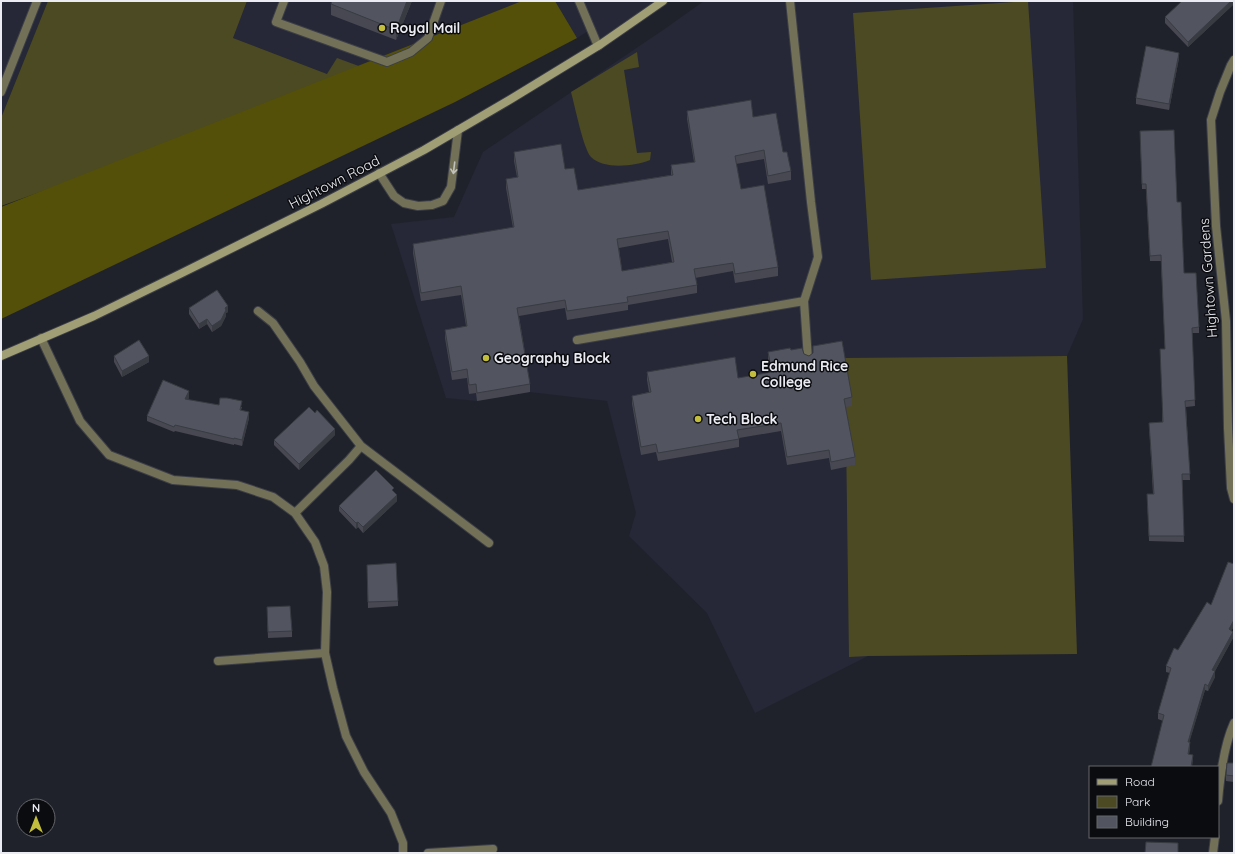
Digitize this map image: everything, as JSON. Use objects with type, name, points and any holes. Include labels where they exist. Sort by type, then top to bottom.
[{"type":"main road","name":"Hightown Road","points":[[1,356],[94,316],[321,204],[424,150],[512,99],[598,46],[663,1]]},
{"type":"street","points":[[1,92],[37,1]]},
{"type":"street","points":[[284,1],[276,22],[387,62],[411,52],[428,38],[441,1]]},
{"type":"street","points":[[579,1],[598,46]]},
{"type":"street","points":[[790,1],[818,257],[804,301],[808,359]]},
{"type":"street","name":"Hightown Gardens","points":[[1233,64],[1220,92],[1211,120],[1216,226],[1230,320],[1228,428],[1234,499]]},
{"type":"street","points":[[379,173],[394,196],[404,203],[418,206],[432,205],[443,201],[451,187],[458,130]]},
{"type":"street","points":[[577,340],[804,301]]},
{"type":"street","points":[[258,312],[273,323],[300,362],[314,386],[361,446],[489,543]]},
{"type":"street","points":[[41,338],[80,421],[109,455],[173,480],[237,485],[273,497],[295,513],[315,542],[324,566],[327,592],[325,653],[346,736],[364,772],[391,813],[403,843],[403,853]]},
{"type":"street","points":[[295,513],[349,460],[361,446]]},
{"type":"street","points":[[218,661],[325,653]]},
{"type":"street","points":[[1219,786],[1229,734],[1234,723]]},
{"type":"street","points":[[1213,853],[1215,838]]},
{"type":"street","points":[[428,853],[493,849]]},
{"type":"shaded area","points":[[1,1],[48,1],[1,118]]},
{"type":"shaded area","points":[[247,1],[526,1],[375,72],[327,74],[233,38]]},
{"type":"shaded area","points":[[522,1],[555,1],[577,38],[455,102],[1,319],[1,207]]},
{"type":"shaded area","points":[[555,1],[654,1],[601,44],[593,28],[577,38]]},
{"type":"shaded area","name":"Edmund Rice College","points":[[704,1],[1073,1],[1083,319],[1067,356],[1077,654],[868,656],[755,713],[707,613],[629,536],[636,513],[607,401],[530,392],[477,401],[446,398],[391,224],[454,217],[483,152]]},
{"type":"green space","points":[[48,1],[247,1],[233,38],[327,74],[337,58],[375,72],[1,206],[1,118]]},
{"type":"green space","points":[[1028,1],[1046,268],[871,280],[853,13]]},
{"type":"green space","points":[[637,52],[639,67],[624,70],[637,153],[651,152],[650,160],[620,166],[604,164],[591,157],[588,152],[582,136],[571,92]]},
{"type":"green space","points":[[1067,356],[1077,654],[849,657],[845,358]]},
{"type":"building","points":[[332,1],[407,1],[396,30],[331,4]]},
{"type":"building","points":[[1182,1],[1231,1],[1188,42],[1165,17]]},
{"type":"building","points":[[1146,46],[1179,53],[1169,104],[1136,98]]},
{"type":"building","points":[[751,100],[753,117],[776,113],[783,152],[787,152],[791,171],[768,176],[764,150],[735,156],[741,189],[764,185],[778,267],[735,274],[733,263],[694,269],[697,285],[627,297],[628,302],[567,311],[565,300],[517,308],[530,384],[477,393],[476,384],[469,385],[467,369],[452,372],[445,330],[467,326],[461,286],[421,293],[413,244],[514,227],[506,179],[518,177],[514,152],[561,144],[565,169],[574,168],[578,190],[673,175],[671,165],[695,162],[687,111]],"holes":[[[668,231],[674,262],[622,271],[617,239]]]},
{"type":"building","points":[[1174,130],[1177,202],[1181,202],[1184,273],[1196,273],[1199,327],[1192,328],[1195,400],[1185,401],[1190,474],[1182,474],[1184,536],[1149,536],[1147,494],[1154,494],[1149,423],[1163,422],[1160,349],[1165,349],[1161,255],[1150,256],[1146,184],[1142,184],[1140,131]]},
{"type":"building","points":[[217,290],[228,306],[225,308],[226,310],[221,320],[212,326],[207,319],[199,324],[189,308]]},
{"type":"building","points":[[139,340],[149,356],[122,371],[114,356]]},
{"type":"building","points":[[842,341],[852,397],[844,399],[855,457],[831,462],[829,450],[787,457],[781,423],[737,430],[739,439],[658,453],[656,444],[641,447],[632,396],[651,392],[647,372],[735,357],[738,378],[772,372],[768,352],[790,348],[791,350],[802,348],[804,354],[809,356],[813,353],[813,346]]},
{"type":"building","points":[[163,380],[189,391],[185,399],[219,405],[220,398],[242,401],[240,410],[249,412],[242,440],[175,425],[174,427],[147,416]]},
{"type":"building","points":[[309,407],[315,413],[317,410],[335,429],[299,464],[274,440]]},
{"type":"building","points":[[376,470],[394,488],[392,490],[397,495],[363,527],[358,522],[356,523],[339,506]]},
{"type":"building","points":[[1228,562],[1234,564],[1234,620],[1229,629],[1233,632],[1212,670],[1215,671],[1208,686],[1205,684],[1188,742],[1190,742],[1188,754],[1193,755],[1191,766],[1151,766],[1164,715],[1158,713],[1171,668],[1166,666],[1174,648],[1178,650],[1207,602],[1211,605]]},
{"type":"building","points":[[396,563],[398,601],[368,602],[367,565]]},
{"type":"building","points":[[290,606],[292,631],[268,632],[267,607]]},
{"type":"building","points":[[1227,763],[1234,763],[1234,776],[1226,775]]},
{"type":"building","points":[[1146,842],[1178,843],[1178,853],[1145,853]]},
{"type":"place","name":"Royal Mail","points":[[382,28]]},
{"type":"place","name":"Geography Block","points":[[486,358]]},
{"type":"place","name":"Edmund Rice College","points":[[753,374]]},
{"type":"place","name":"Tech Block","points":[[698,419]]}]
